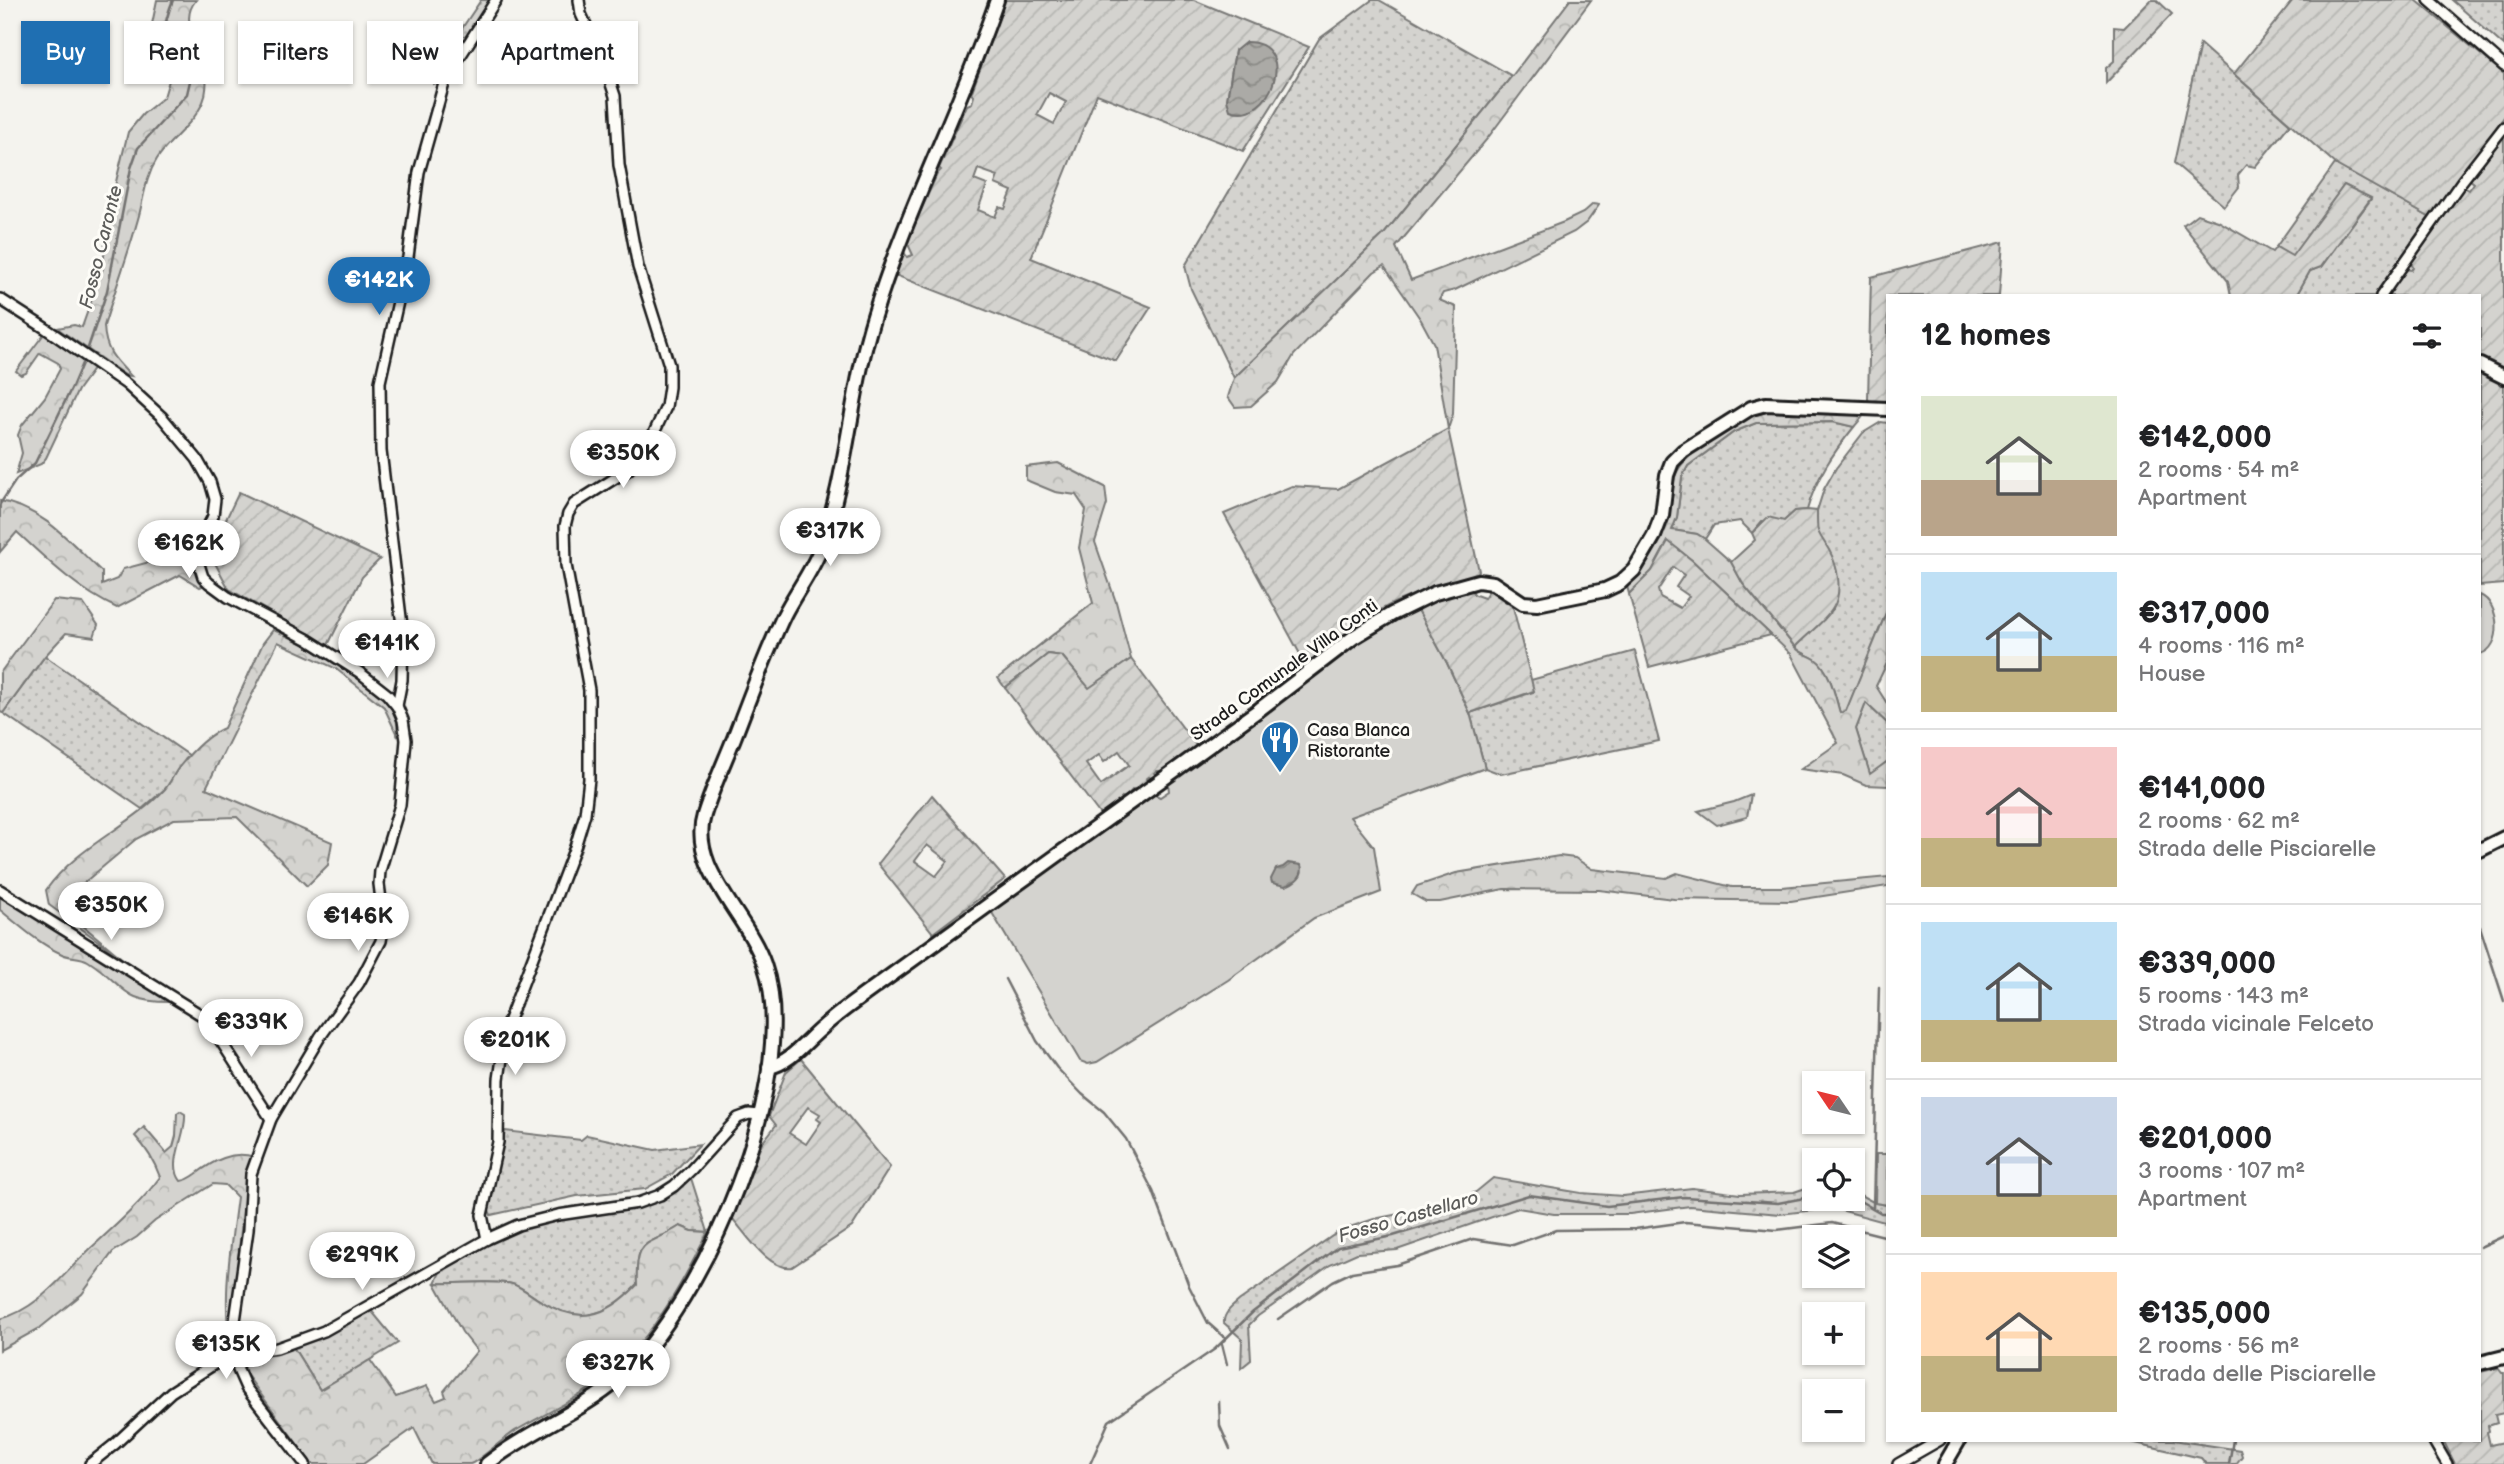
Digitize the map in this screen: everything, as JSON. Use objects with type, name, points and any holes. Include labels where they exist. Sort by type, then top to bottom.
[{"type":"main road","points":[[487,1464],[516,1441],[593,1398],[619,1379],[662,1329],[693,1283],[742,1174],[769,1067],[773,1016],[768,976],[756,944],[704,859],[701,827],[776,632],[822,544],[846,447],[864,350],[880,297],[911,214],[980,50],[997,0]]},
{"type":"main road","points":[[2481,366],[2504,377]]},
{"type":"main road","name":"Strada Comunale Villa Conti","points":[[769,1067],[777,1066],[868,992],[1260,709],[1354,637],[1392,614],[1435,593],[1483,580],[1493,583],[1515,599],[1530,604],[1547,603],[1605,590],[1620,583],[1640,562],[1662,515],[1669,468],[1683,451],[1700,439],[1759,405],[1886,409]]},
{"type":"main road","points":[[2481,850],[2504,838]]},
{"type":"main road","points":[[2481,1363],[2504,1357]]},
{"type":"main road","points":[[1945,1464],[1958,1442]]},
{"type":"street","points":[[397,706],[402,680],[403,634],[381,451],[380,382],[408,257],[419,172],[445,80],[496,0]]},
{"type":"street","points":[[487,1239],[482,1214],[498,1142],[499,1079],[507,1025],[575,846],[585,814],[589,779],[589,690],[566,565],[565,526],[574,504],[628,470],[646,450],[666,407],[670,387],[669,365],[638,267],[620,165],[615,96],[605,66],[581,14],[579,0]]},
{"type":"street","points":[[2429,0],[2504,66]]},
{"type":"street","points":[[2382,294],[2462,181],[2504,127]]},
{"type":"street","points":[[0,299],[62,339],[144,399],[197,459],[210,482],[215,499],[215,508],[199,550],[198,561],[203,577],[228,597],[307,639],[359,672],[387,694],[397,706],[403,720],[406,740],[405,773],[400,805],[380,871],[384,924],[381,941],[359,983],[320,1037],[271,1119],[251,1174],[235,1321],[240,1379],[305,1464]]},
{"type":"street","points":[[0,890],[206,1018],[271,1119]]},
{"type":"street","points":[[90,1464],[171,1392],[236,1352],[277,1348],[324,1331],[487,1239],[518,1225],[638,1203],[660,1195],[691,1170],[738,1118],[749,1114],[759,1115]]},
{"type":"street","points":[[1898,1464],[1936,1442]]},
{"type":"street","points":[[2434,1442],[2447,1464]]},
{"type":"green space","points":[[157,0],[196,0],[191,7],[189,21],[153,21]]},
{"type":"green space","points":[[481,0],[492,0],[463,45],[463,27]]},
{"type":"green space","points":[[1005,0],[1194,0],[1309,47],[1243,151],[1097,94],[1031,258],[1151,307],[1116,361],[895,275],[904,252],[907,257],[913,255],[907,242],[941,170],[939,168],[967,105],[972,103],[974,96],[971,94]],"holes":[[[1235,51],[1266,98],[1227,100]],[[1049,93],[1066,102],[1054,124],[1037,115]],[[978,169],[998,176],[995,184],[1012,191],[1005,209],[999,207],[995,217],[978,210],[987,185],[974,180]]]},
{"type":"green space","points":[[1372,0],[1379,0],[1512,76],[1385,233],[1234,378],[1191,289],[1185,266],[1319,39]]},
{"type":"green space","points":[[1570,0],[1591,0],[1487,139],[1396,247],[1411,280],[1564,222],[1583,213],[1593,204],[1599,205],[1587,222],[1574,232],[1455,290],[1443,293],[1439,300],[1456,307],[1453,414],[1448,429],[1434,344],[1384,266],[1374,272],[1294,355],[1278,382],[1251,406],[1235,407],[1228,397],[1234,378],[1385,233]]},
{"type":"green space","points":[[2151,0],[2157,0],[2172,14],[2106,83],[2106,68],[2114,61],[2114,27],[2124,28]]},
{"type":"green space","points":[[2293,0],[2416,0],[2504,74],[2504,117],[2429,217],[2338,166],[2234,74]]},
{"type":"green space","points":[[2452,0],[2504,0],[2504,46]]},
{"type":"green space","points":[[2200,44],[2290,124],[2255,167],[2246,165],[2238,175],[2239,187],[2224,206],[2174,163]]},
{"type":"green space","points":[[168,84],[206,84],[205,96],[197,114],[163,151],[150,173],[104,326],[106,342],[112,354],[131,376],[125,375],[57,328],[74,325],[82,327],[103,268],[107,219],[128,132],[143,114],[164,97]]},
{"type":"green space","points":[[2504,134],[2504,371],[2481,360],[2481,294],[2387,294],[2405,269],[2411,270],[2413,267],[2410,262],[2464,187],[2469,190],[2474,183],[2469,179]]},
{"type":"green space","points":[[2335,164],[2429,217],[2375,294],[2297,294],[2310,271],[2321,267],[2371,199],[2344,185],[2292,257],[2276,247]]},
{"type":"green space","points":[[2344,185],[2371,198],[2321,267],[2310,271],[2297,294],[2231,294],[2228,281],[2183,225],[2197,214],[2218,221],[2272,252],[2276,247],[2292,256]]},
{"type":"green space","points":[[2003,242],[1999,294],[1886,294],[1886,404],[1871,404],[1868,399],[1871,277]]},
{"type":"green space","points":[[44,334],[94,368],[78,390],[46,458],[41,464],[16,474],[22,453],[18,435],[22,425],[45,397],[60,369],[58,363],[40,353],[26,373],[21,375],[16,371]]},
{"type":"green space","points":[[2481,371],[2504,382],[2504,584],[2481,586]]},
{"type":"green space","points":[[1774,410],[1866,413],[1854,427],[1833,422],[1756,423],[1734,432],[1688,466],[1682,477],[1677,517],[1672,530],[1697,534],[1731,562],[1743,584],[1795,647],[1815,659],[1825,669],[1840,713],[1846,711],[1886,613],[1886,665],[1876,686],[1886,702],[1886,722],[1866,703],[1856,729],[1870,774],[1886,762],[1886,786],[1866,785],[1843,775],[1801,769],[1838,743],[1791,654],[1693,561],[1668,542],[1652,571],[1629,594],[1627,586],[1648,559],[1664,528],[1680,467],[1705,444],[1758,414]]},
{"type":"green space","points":[[1833,422],[1854,427],[1826,466],[1807,510],[1795,511],[1784,521],[1762,521],[1752,533],[1740,521],[1714,525],[1705,539],[1697,534],[1672,530],[1677,517],[1682,477],[1688,466],[1734,432],[1756,423]]},
{"type":"green space","points":[[1881,422],[1886,423],[1886,613],[1846,712],[1840,713],[1825,669],[1815,659],[1795,647],[1833,609],[1829,551],[1817,534],[1817,511],[1824,489],[1836,468],[1863,433]]},
{"type":"green space","points":[[1448,429],[1479,571],[1474,577],[1425,591],[1384,608],[1306,665],[1224,514],[1292,486],[1338,489]]},
{"type":"green space","points":[[1058,463],[1105,487],[1107,504],[1095,542],[1116,602],[1131,659],[1089,689],[1062,656],[1048,654],[1005,688],[998,678],[1093,603],[1079,548],[1086,510],[1076,495],[1055,492],[1026,480],[1026,467]]},
{"type":"green space","points":[[239,492],[380,559],[362,577],[328,645],[229,589],[215,563],[219,534]]},
{"type":"green space","points":[[0,501],[30,511],[56,529],[102,572],[102,585],[117,579],[123,569],[168,557],[193,536],[207,516],[195,551],[196,567],[204,585],[200,587],[180,575],[117,608],[76,584],[17,532],[0,552]]},
{"type":"green space","points":[[1795,511],[1817,511],[1818,532],[1832,556],[1839,587],[1830,613],[1795,647],[1743,584],[1731,562],[1755,540],[1752,533],[1768,517],[1784,521]]},
{"type":"green space","points":[[1668,541],[1771,635],[1649,667],[1629,594],[1652,571]],"holes":[[[1673,567],[1684,575],[1676,587],[1689,596],[1680,608],[1660,597],[1658,590]]]},
{"type":"green space","points":[[1474,587],[1473,594],[1484,598],[1489,590],[1513,607],[1534,691],[1470,713],[1417,608],[1440,597]]},
{"type":"green space","points":[[2481,596],[2492,607],[2495,616],[2496,635],[2488,650],[2481,654]]},
{"type":"green space","points":[[54,600],[83,603],[98,625],[94,637],[66,633],[45,656],[3,713],[0,712],[0,673]]},
{"type":"green space","points":[[1417,608],[1470,713],[1485,768],[1350,817],[1374,847],[1381,892],[1314,918],[1228,980],[1097,1062],[1088,1064],[1080,1061],[991,911],[1153,794],[1160,797],[1169,791],[1168,783],[1366,636]]},
{"type":"green space","points":[[273,630],[341,666],[376,692],[395,715],[398,737],[384,707],[335,668],[278,642],[206,788],[332,842],[328,865],[307,886],[237,817],[174,819],[136,839],[61,902],[81,924],[124,960],[49,905],[46,890],[73,861],[151,803],[195,749],[224,728],[263,643]]},
{"type":"green space","points":[[1635,651],[1659,741],[1501,774],[1485,768],[1470,713],[1533,692],[1531,680]]},
{"type":"green space","points":[[1048,654],[1062,656],[1089,688],[1131,659],[1198,748],[1164,771],[1154,773],[1157,777],[1146,779],[1148,783],[1133,789],[1125,798],[1122,797],[1121,802],[1101,816],[1005,688]],"holes":[[[1119,751],[1129,765],[1101,785],[1086,764],[1099,755],[1104,762]]]},
{"type":"green space","points":[[45,656],[190,756],[166,788],[142,809],[3,713]]},
{"type":"green space","points":[[1866,703],[1886,722],[1886,763],[1870,775],[1856,729]]},
{"type":"green space","points":[[932,795],[1005,879],[933,933],[878,864]],"holes":[[[927,845],[948,861],[936,876],[915,861]]]},
{"type":"green space","points":[[1751,795],[1747,817],[1717,825],[1698,811],[1734,802]]},
{"type":"green space","points":[[1559,856],[1575,858],[1592,869],[1666,878],[1677,873],[1732,887],[1782,887],[1886,877],[1886,886],[1791,901],[1674,899],[1599,890],[1504,889],[1440,902],[1426,902],[1412,894],[1417,886],[1456,873]]},
{"type":"green space","points":[[0,895],[172,1002],[155,1002],[133,996],[88,961],[65,955],[45,945],[0,910]]},
{"type":"green space","points":[[801,1059],[890,1167],[852,1227],[792,1267],[775,1263],[766,1257],[732,1218],[762,1143],[776,1125],[769,1116],[786,1072]],"holes":[[[808,1107],[820,1114],[817,1119],[821,1122],[806,1144],[789,1133]]]},
{"type":"green space","points":[[180,1111],[185,1114],[176,1166],[181,1181],[224,1158],[238,1155],[254,1157],[246,1179],[230,1344],[227,1289],[237,1197],[225,1185],[213,1184],[113,1252],[82,1294],[40,1328],[0,1350],[0,1319],[39,1299],[153,1187],[160,1177],[150,1155],[135,1136],[144,1127],[166,1153],[173,1147],[177,1113]]},
{"type":"green space","points":[[505,1131],[581,1140],[587,1135],[655,1150],[700,1144],[672,1174],[645,1189],[577,1196],[491,1215],[488,1208]]},
{"type":"green space","points":[[1876,1154],[1886,1154],[1886,1205],[1875,1203]]},
{"type":"green space","points":[[691,1178],[708,1232],[692,1231],[680,1226],[645,1245],[638,1258],[637,1285],[626,1296],[603,1310],[592,1314],[568,1313],[555,1309],[516,1285],[505,1283],[435,1283],[441,1270],[514,1230],[572,1217],[632,1210],[668,1197]]},
{"type":"green space","points":[[1493,1178],[1581,1193],[1623,1196],[1692,1188],[1740,1194],[1802,1189],[1802,1211],[1806,1211],[1780,1214],[1690,1206],[1630,1214],[1554,1214],[1518,1208],[1397,1250],[1357,1253],[1330,1265],[1249,1325],[1251,1360],[1241,1368],[1242,1339],[1224,1323],[1227,1313],[1240,1300],[1341,1230],[1374,1219],[1449,1204],[1476,1192]]},
{"type":"green space","points":[[1865,1198],[1886,1205],[1886,1222],[1844,1211],[1865,1211]]},
{"type":"green space","points":[[680,1226],[692,1231],[708,1232],[678,1288],[642,1341],[601,1381],[517,1430],[470,1464],[432,1464],[414,1428],[363,1464],[312,1464],[246,1374],[243,1358],[293,1347],[320,1390],[370,1360],[396,1397],[427,1386],[436,1401],[446,1397],[444,1391],[477,1351],[462,1332],[435,1283],[512,1284],[555,1309],[580,1315],[592,1314],[615,1304],[637,1285],[638,1258],[645,1245]]},
{"type":"green space","points":[[370,1309],[398,1343],[320,1390],[293,1347],[329,1334]]},
{"type":"green space","points":[[2498,1368],[2504,1373],[2504,1413],[2495,1415],[2497,1423],[2488,1426],[2487,1432],[2490,1445],[2504,1442],[2504,1464],[2455,1464],[2444,1442],[2481,1442],[2481,1372]]},
{"type":"green space","points":[[2131,1442],[2186,1442],[2240,1450],[2242,1456],[2236,1464],[2206,1464],[2201,1458]]},
{"type":"water","points":[[1246,42],[1262,46],[1272,55],[1275,68],[1274,82],[1267,96],[1257,106],[1245,112],[1230,110],[1227,100],[1235,51]]},
{"type":"water","points":[[1288,863],[1301,865],[1302,872],[1298,878],[1285,886],[1272,883],[1276,869]]},
{"type":"waterway","name":"Fosso Caronte","points":[[0,504],[16,480],[35,463],[86,354],[107,291],[131,168],[138,148],[187,94],[190,81],[169,52],[166,43],[165,25],[173,0]]},
{"type":"waterway","points":[[2481,930],[2504,1001]]},
{"type":"waterway","points":[[1005,979],[1037,1041],[1057,1068],[1104,1112],[1126,1139],[1153,1191],[1189,1286],[1208,1323],[1225,1338]]},
{"type":"waterway","points":[[1873,1208],[1879,987]]},
{"type":"waterway","name":"Fosso Castellaro","points":[[1090,1464],[1109,1421],[1215,1349],[1253,1312],[1338,1247],[1393,1236],[1529,1195],[1607,1206],[1684,1197],[1778,1203],[1802,1198]]},
{"type":"waterway","name":"Fosso Castellaro","points":[[1865,1204],[1886,1213]]},
{"type":"waterway","points":[[1278,1319],[1333,1281],[1352,1272],[1397,1265],[1473,1239],[1513,1245],[1556,1230],[1635,1229],[1685,1222],[1777,1230],[1832,1223],[1886,1236]]},
{"type":"waterway","name":"Fosso Castellaro","points":[[2481,1247],[2504,1236]]},
{"type":"waterway","points":[[1222,1344],[1227,1364]]},
{"type":"waterway","points":[[1219,1401],[1220,1426],[1230,1449]]},
{"type":"waterway","points":[[2229,1464],[2233,1442]]},
{"type":"place","name":"Casa Blanca Ristorante","points":[[1280,774]]}]
